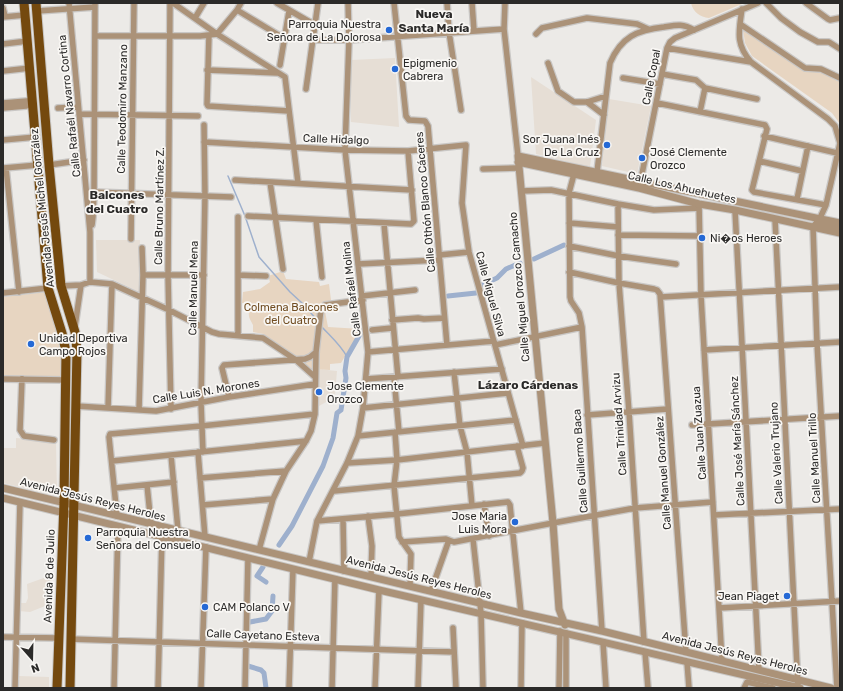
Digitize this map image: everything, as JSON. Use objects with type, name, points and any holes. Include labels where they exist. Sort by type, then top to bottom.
[{"type":"main road","name":"Avenida Jesús Michel González","points":[[24,3],[48,288],[62,333],[66,352],[64,503]]},
{"type":"main road","name":"Avenida Jesús Michel González","points":[[37,7],[49,165],[61,286],[75,332],[77,350],[74,510]]},
{"type":"main road","points":[[39,36],[36,50],[39,94],[38,98],[33,102],[38,105],[40,111],[44,150],[49,165]]},
{"type":"main road","name":"Avenida 8 de Julio","points":[[57,688],[64,503]]},
{"type":"main road","name":"Avenida 8 de Julio","points":[[70,688],[74,510]]},
{"type":"street","name":"Calle Teodomiro Manzano","points":[[131,239],[134,3]]},
{"type":"street","points":[[172,3],[217,34],[283,75],[286,79],[298,183]]},
{"type":"street","name":"Calle Bruno Martínez Z.","points":[[171,409],[168,276],[170,36],[172,3]]},
{"type":"street","points":[[195,18],[204,3]]},
{"type":"street","points":[[96,36],[170,36],[217,34],[241,3]]},
{"type":"street","points":[[277,3],[315,25]]},
{"type":"street","points":[[306,89],[318,3]]},
{"type":"street","name":"Calle Rafaél Molina","points":[[309,562],[317,521],[348,463],[358,436],[363,408],[368,352],[345,150],[349,40],[348,3]]},
{"type":"street","name":"Calle Othón Blanco Cáceres","points":[[394,3],[406,116],[409,120],[425,121],[428,124],[447,345]]},
{"type":"street","points":[[448,3],[449,32],[461,110]]},
{"type":"street","points":[[472,3],[474,31]]},
{"type":"street","name":"Calle Miguel Orozco Camacho","points":[[505,3],[504,29],[535,337],[559,610],[563,632],[566,688]]},
{"type":"street","name":"Calle Copal","points":[[640,185],[667,48],[672,40],[758,3]]},
{"type":"street","points":[[766,3],[781,18],[800,32],[818,42],[829,42],[840,49]]},
{"type":"street","points":[[806,3],[830,20],[840,18]]},
{"type":"street","points":[[37,7],[95,5]]},
{"type":"street","name":"Calle Rafaél Navarro Cortina","points":[[90,232],[94,217],[95,5]]},
{"type":"street","name":"Calle Rafaél Navarro Cortina","points":[[70,6],[90,232],[90,282]]},
{"type":"street","points":[[3,8],[4,17],[25,15]]},
{"type":"street","points":[[742,9],[739,42],[743,52],[751,62],[828,118],[835,126],[840,143],[838,153],[826,206],[820,218],[813,227]]},
{"type":"street","points":[[237,10],[285,39]]},
{"type":"street","points":[[280,65],[289,11]]},
{"type":"street","points":[[536,34],[542,28],[586,18],[637,24],[648,29]]},
{"type":"street","points":[[740,24],[804,68],[821,69],[840,78]]},
{"type":"street","points":[[597,172],[610,63],[615,52],[628,38],[648,29],[683,25],[694,30]]},
{"type":"street","points":[[313,40],[349,40],[504,29]]},
{"type":"street","points":[[209,35],[208,106],[289,111]]},
{"type":"street","points":[[3,44],[28,42]]},
{"type":"street","points":[[667,48],[751,62]]},
{"type":"street","points":[[548,63],[560,93],[574,102],[587,102],[606,96]]},
{"type":"street","points":[[3,70],[30,68]]},
{"type":"street","points":[[208,70],[278,73]]},
{"type":"street","points":[[662,74],[696,80],[705,88],[757,98]]},
{"type":"street","points":[[623,78],[660,84]]},
{"type":"street","points":[[700,112],[705,88]]},
{"type":"street","points":[[3,103],[33,102]]},
{"type":"street","points":[[3,108],[26,106],[33,102]]},
{"type":"street","points":[[587,102],[604,115]]},
{"type":"street","points":[[657,103],[766,126],[752,189],[753,191],[826,206]]},
{"type":"street","points":[[58,108],[78,107]]},
{"type":"street","points":[[79,114],[198,116]]},
{"type":"street","name":"Calle Manuel Mena","points":[[204,125],[205,196],[200,452],[200,478],[204,537]]},
{"type":"street","points":[[764,136],[838,153]]},
{"type":"street","points":[[3,140],[36,137]]},
{"type":"street","name":"Calle Hidalgo","points":[[204,142],[345,150],[408,151],[431,150],[466,145]]},
{"type":"street","name":"Calle Miguel Silva","points":[[466,145],[462,203],[469,252],[516,420],[522,471],[520,473],[469,478]]},
{"type":"street","points":[[796,199],[808,146]]},
{"type":"street","points":[[248,216],[384,224],[413,224],[412,190],[408,151]]},
{"type":"street","points":[[49,165],[84,160]]},
{"type":"street","points":[[759,161],[802,171]]},
{"type":"street","points":[[483,169],[518,162]]},
{"type":"street","name":"Calle Los Ahuehuetes","points":[[518,162],[597,172],[640,185],[699,206],[735,210],[840,233]]},
{"type":"street","name":"Calle Los Ahuehuetes","points":[[518,162],[574,174],[820,218],[840,223]]},
{"type":"street","points":[[18,292],[5,168],[38,165]]},
{"type":"street","name":"Calle Guillermo Baca","points":[[574,174],[569,193],[570,299],[579,314],[582,327],[602,631]]},
{"type":"street","points":[[235,180],[412,190]]},
{"type":"street","points":[[270,182],[283,269]]},
{"type":"street","points":[[521,191],[551,190],[618,204],[657,210],[699,206]]},
{"type":"street","points":[[87,192],[231,197]]},
{"type":"street","name":"Calle Trinidad Arvizu","points":[[618,204],[619,283],[644,642]]},
{"type":"street","name":"Calle Juan Zuazua","points":[[699,206],[701,296],[722,661]]},
{"type":"street","name":"Calle José María Sánchez","points":[[735,210],[759,670]]},
{"type":"street","points":[[238,217],[238,335]]},
{"type":"street","name":"Calle Valerio Trujano","points":[[775,219],[793,604],[797,680],[799,688]]},
{"type":"street","points":[[316,220],[322,277]]},
{"type":"street","points":[[569,223],[618,227]]},
{"type":"street","points":[[384,224],[395,350],[397,460],[394,486],[400,537],[411,554],[410,586]]},
{"type":"street","points":[[813,227],[822,224],[840,228]]},
{"type":"street","name":"Calle Manuel Trillo","points":[[813,227],[814,288],[837,688]]},
{"type":"street","points":[[618,235],[700,236]]},
{"type":"street","points":[[569,246],[619,256],[676,264]]},
{"type":"street","points":[[139,410],[143,275],[142,248]]},
{"type":"street","points":[[358,264],[387,263],[469,252]]},
{"type":"street","points":[[569,272],[654,289],[660,295],[701,296],[840,286]]},
{"type":"street","points":[[143,275],[204,275]]},
{"type":"street","points":[[238,275],[266,276]]},
{"type":"street","points":[[61,286],[81,285],[90,282],[112,284],[219,334],[263,338],[296,360],[315,377]]},
{"type":"street","points":[[108,408],[112,284]]},
{"type":"street","points":[[75,332],[81,285]]},
{"type":"street","points":[[3,293],[48,288]]},
{"type":"street","points":[[259,550],[273,499],[286,471],[311,431],[315,414],[316,352],[321,309],[326,305],[415,290]]},
{"type":"street","name":"Calle Manuel González","points":[[660,295],[686,652]]},
{"type":"street","points":[[392,320],[418,318],[424,320],[444,318]]},
{"type":"street","points":[[368,352],[447,345],[494,343],[535,337],[582,327]]},
{"type":"street","points":[[372,330],[392,328]]},
{"type":"street","points":[[704,350],[840,342]]},
{"type":"street","points":[[229,397],[222,368],[223,366],[296,360],[310,357],[316,352]]},
{"type":"street","points":[[366,379],[396,378],[502,369]]},
{"type":"street","points":[[454,372],[460,426],[467,452],[472,506]]},
{"type":"street","points":[[3,379],[65,380]]},
{"type":"street","points":[[22,380],[20,430],[24,436],[54,440]]},
{"type":"street","name":"Calle Luis N. Morones","points":[[76,406],[156,411],[229,397],[315,384]]},
{"type":"street","points":[[363,408],[508,393]]},
{"type":"street","points":[[587,415],[668,409]]},
{"type":"street","points":[[117,516],[109,437],[110,434],[315,414]]},
{"type":"street","points":[[692,425],[840,416]]},
{"type":"street","points":[[358,436],[516,420]]},
{"type":"street","points":[[112,461],[306,441]]},
{"type":"street","points":[[348,463],[397,460],[545,443]]},
{"type":"street","points":[[171,455],[178,530]]},
{"type":"street","points":[[200,478],[286,471]]},
{"type":"street","points":[[334,491],[469,478]]},
{"type":"street","points":[[115,488],[174,482]]},
{"type":"street","points":[[147,485],[151,524]]},
{"type":"street","name":"Avenida Jesús Reyes Heroles","points":[[3,488],[64,503],[74,510],[118,526],[420,600],[799,688]]},
{"type":"street","name":"Avenida Jesús Reyes Heroles","points":[[3,498],[64,512],[74,510],[117,516],[178,530],[521,613],[561,620],[830,688]]},
{"type":"street","points":[[203,505],[273,499]]},
{"type":"street","points":[[15,688],[20,502]]},
{"type":"street","points":[[402,542],[442,539],[454,542],[635,508],[714,502]]},
{"type":"street","points":[[317,521],[484,504],[509,503],[521,613]]},
{"type":"street","points":[[484,504],[489,536]]},
{"type":"street","points":[[714,515],[840,509]]},
{"type":"street","points":[[368,516],[372,546],[371,577]]},
{"type":"street","points":[[343,518],[344,570]]},
{"type":"street","points":[[114,688],[118,526]]},
{"type":"street","points":[[158,688],[162,536]]},
{"type":"street","points":[[473,539],[481,614],[483,688]]},
{"type":"street","points":[[431,591],[449,540]]},
{"type":"street","points":[[201,688],[206,547]]},
{"type":"street","points":[[245,688],[248,558]]},
{"type":"street","points":[[289,688],[293,569]]},
{"type":"street","points":[[332,688],[335,579]]},
{"type":"street","points":[[375,688],[379,590]]},
{"type":"street","points":[[418,688],[420,600]]},
{"type":"street","points":[[719,608],[840,601]]},
{"type":"street","points":[[521,688],[522,623]]},
{"type":"street","points":[[453,628],[456,688]]},
{"type":"street","name":"Calle Miguel Orozco Camacho","points":[[559,688],[563,632]]},
{"type":"street","points":[[3,637],[59,638]]},
{"type":"street","name":"Calle Cayetano Esteva","points":[[70,639],[454,652]]},
{"type":"street","points":[[603,642],[606,688]]},
{"type":"street","points":[[645,652],[648,688]]},
{"type":"street","points":[[688,662],[689,688]]},
{"type":"street","points":[[745,685],[773,688]]},
{"type":"shaded area","points":[[395,58],[399,127],[351,122],[351,60]]},
{"type":"shaded area","points":[[531,77],[596,120],[590,167],[536,154]]},
{"type":"shaded area","points":[[609,99],[651,106],[637,174],[602,166]]},
{"type":"shaded area","points":[[96,240],[140,240],[139,292],[97,272]]},
{"type":"shaded area","points":[[317,369],[337,371],[335,394],[329,395],[328,401],[319,406]]},
{"type":"shaded area","points":[[16,438],[56,441],[57,496],[3,483],[3,448],[16,448]]},
{"type":"shaded area","points":[[52,575],[50,604],[30,612],[19,611],[20,603],[26,603],[28,598],[27,584]]},
{"type":"shaded area","points":[[19,676],[49,677],[49,688],[18,688]]},
{"type":"green space","points":[[691,3],[744,3],[709,18],[697,14]]},
{"type":"green space","points":[[743,29],[793,63],[821,70],[837,81],[840,81],[840,124],[832,113],[752,56],[745,43]]},
{"type":"green space","name":"Colmena Balcones del Cuatro","points":[[283,271],[286,279],[319,282],[320,286],[329,284],[331,300],[325,311],[328,327],[361,329],[341,363],[330,364],[330,370],[311,369],[269,340],[264,334],[253,332],[253,325],[249,316],[250,309],[246,303],[242,303],[243,292],[260,289],[270,282],[268,276]]},
{"type":"green space","name":"Unidad Deportiva Campo Rojos","points":[[47,292],[58,334],[61,354],[61,378],[3,377],[3,297]]},
{"type":"waterway","points":[[228,176],[245,216],[259,257],[318,321]]},
{"type":"waterway","points":[[534,259],[564,245]]},
{"type":"waterway","points":[[482,285],[497,278],[506,269],[520,263]]},
{"type":"waterway","points":[[448,296],[476,293]]},
{"type":"waterway","points":[[321,326],[339,345],[347,357]]},
{"type":"waterway","points":[[279,545],[292,526],[323,466],[333,438],[337,413],[341,410],[346,378],[345,371],[347,357],[359,336]]},
{"type":"waterway","points":[[263,567],[257,576],[266,582]]},
{"type":"waterway","points":[[250,622],[266,619],[272,611],[273,596]]},
{"type":"waterway","points":[[248,666],[261,670],[264,673],[266,688]]},
{"type":"place","name":"Parroquia Nuestra Señora de La Dolorosa","points":[[389,30]]},
{"type":"place","name":"Epigmenio Cabrera","points":[[395,69]]},
{"type":"place","name":"Sor Juana Inés De La Cruz","points":[[607,145]]},
{"type":"place","name":"José Clemente Orozco","points":[[642,158]]},
{"type":"place","name":"Ni�os Heroes","points":[[702,238]]},
{"type":"place","name":"Unidad Deportiva Campo Rojos","points":[[31,344]]},
{"type":"place","name":"Jose Clemente Orozco","points":[[319,392]]},
{"type":"place","name":"Jose Maria Luis Mora","points":[[515,522]]},
{"type":"place","name":"Parroquia Nuestra Señora del Consuelo","points":[[88,538]]},
{"type":"place","name":"Jean Piaget","points":[[787,596]]},
{"type":"place","name":"CAM Polanco V","points":[[205,607]]},
{"type":"district","name":"Nueva Santa María","points":[[434,21]]},
{"type":"district","name":"Balcones del Cuatro","points":[[117,202]]},
{"type":"district","name":"Lázaro Cárdenas","points":[[528,385]]}]
